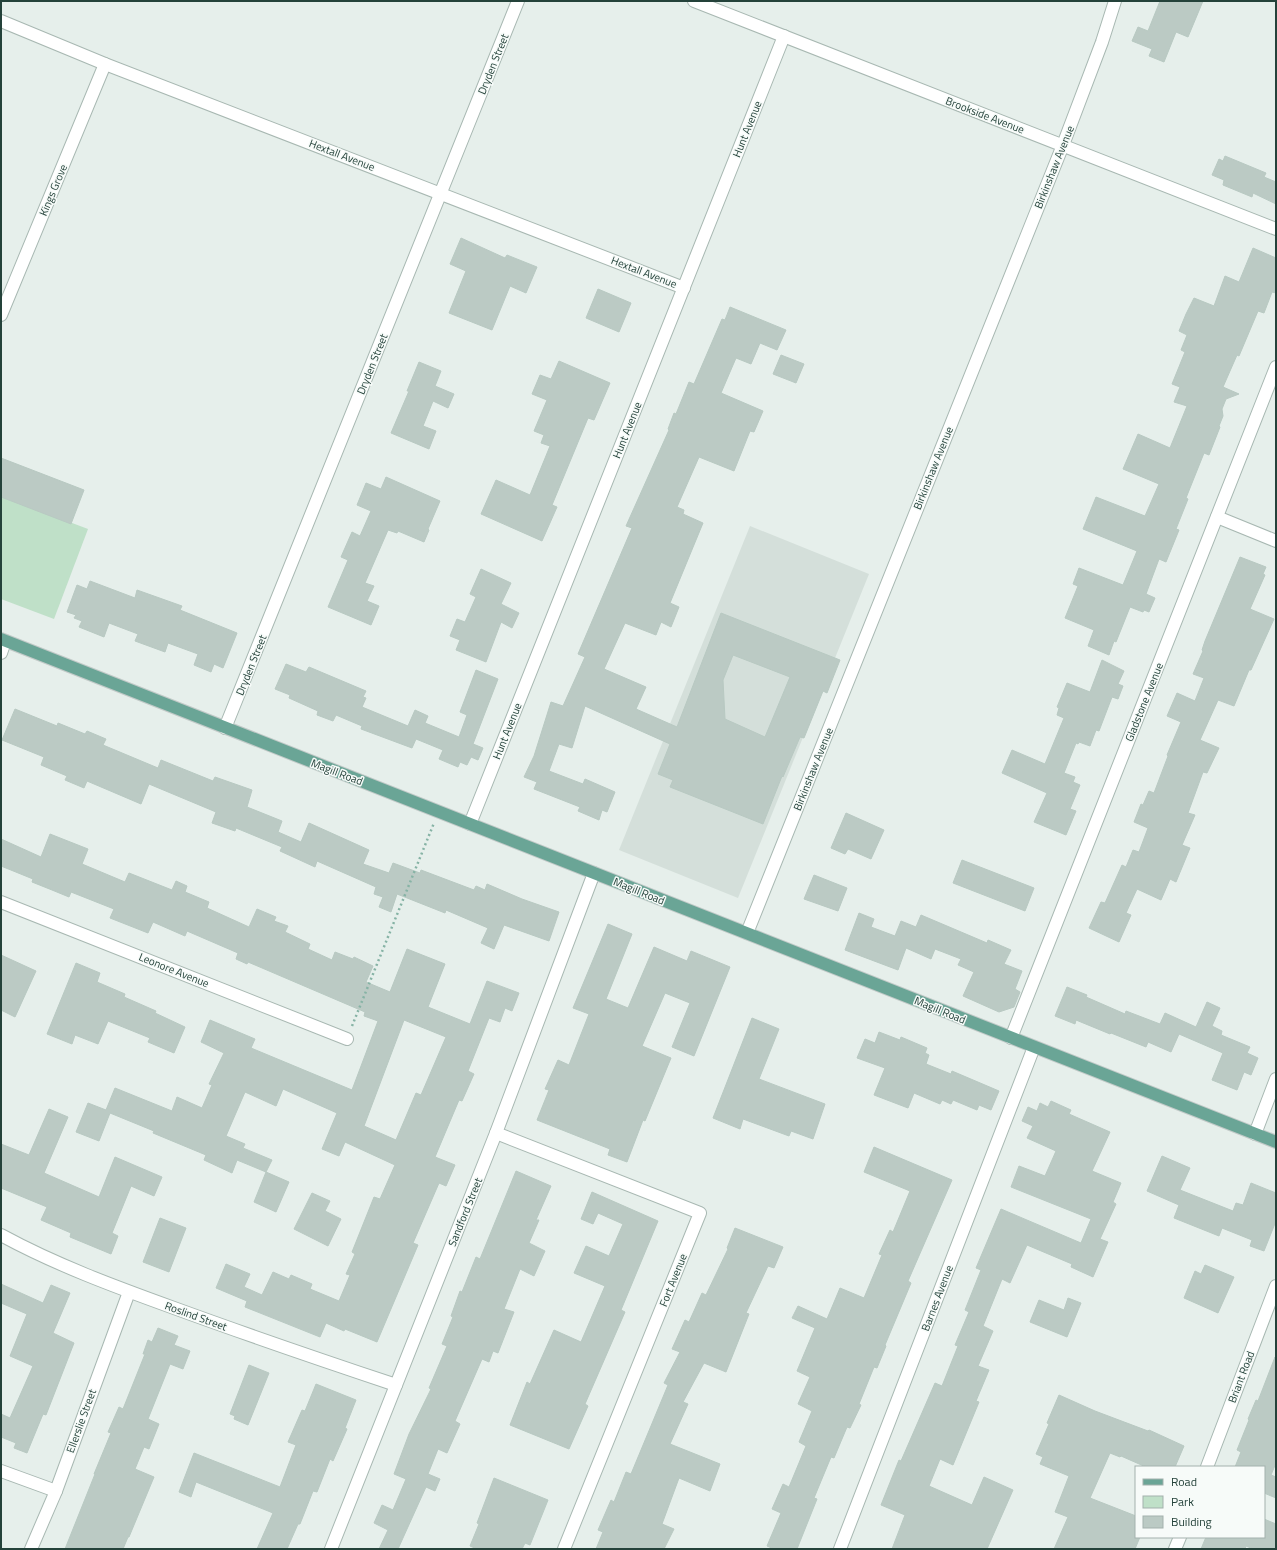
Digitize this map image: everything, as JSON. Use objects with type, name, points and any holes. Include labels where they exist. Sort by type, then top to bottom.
[{"type":"main road","name":"Magill Road","points":[[3,640],[1276,1142]]},
{"type":"street","name":"Dryden Street","points":[[225,728],[518,1]]},
{"type":"street","name":"Brookside Avenue","points":[[694,1],[1276,229]]},
{"type":"street","name":"Birkinshaw Avenue","points":[[747,933],[1063,145],[1102,42],[1115,1]]},
{"type":"street","name":"Hextall Avenue","points":[[1,21],[105,64],[684,288]]},
{"type":"street","name":"Hunt Avenue","points":[[470,824],[784,36]]},
{"type":"street","name":"Kings Grove","points":[[1,315],[105,64]]},
{"type":"street","name":"Gladstone Avenue","points":[[1011,1038],[1276,367]]},
{"type":"street","points":[[1217,517],[1276,541]]},
{"type":"street","points":[[1,653],[3,640]]},
{"type":"street","name":"Sandford Street","points":[[331,1549],[496,1133],[594,873]]},
{"type":"street","name":"Leonore Avenue","points":[[1,902],[347,1039]]},
{"type":"street","name":"Barnes Avenue","points":[[840,1549],[1034,1047]]},
{"type":"street","points":[[1255,1134],[1276,1079]]},
{"type":"street","name":"Fort Avenue","points":[[496,1133],[700,1213],[564,1549]]},
{"type":"street","name":"Roslind Street","points":[[1,1235],[33,1252],[129,1292],[267,1342],[396,1385]]},
{"type":"street","name":"Briant Road","points":[[1207,1466],[1276,1286]]},
{"type":"street","name":"Ellerslie Street","points":[[31,1549],[56,1491],[129,1292]]},
{"type":"street","points":[[1,1471],[56,1491]]},
{"type":"street","points":[[1175,1549],[1180,1538]]},
{"type":"path","points":[[347,1039],[438,812]]},
{"type":"shaded area","points":[[750,526],[869,574],[738,898],[619,850]]},
{"type":"green space","points":[[1,496],[88,529],[54,619],[1,599]]},
{"type":"building","points":[[1160,1],[1203,1],[1188,37],[1176,32],[1164,62],[1149,56],[1152,49],[1132,41],[1138,27],[1148,31]]},
{"type":"building","points":[[1225,156],[1266,173],[1264,177],[1276,182],[1276,204],[1253,193],[1252,197],[1223,185],[1224,180],[1212,175],[1219,159],[1223,161]]},
{"type":"building","points":[[461,238],[505,258],[507,255],[537,267],[526,293],[510,286],[492,330],[449,313],[466,271],[450,264]]},
{"type":"building","points":[[1253,248],[1276,258],[1276,293],[1272,292],[1264,313],[1258,311],[1239,356],[1237,355],[1223,387],[1239,394],[1226,399],[1222,409],[1223,416],[1219,426],[1220,427],[1209,455],[1204,453],[1186,498],[1188,499],[1176,529],[1179,530],[1166,562],[1159,559],[1146,594],[1155,598],[1149,612],[1144,610],[1143,612],[1130,607],[1116,642],[1114,641],[1109,655],[1088,646],[1094,630],[1065,618],[1078,586],[1073,584],[1079,568],[1123,585],[1137,551],[1083,529],[1096,497],[1145,516],[1159,484],[1123,469],[1138,434],[1170,448],[1187,406],[1174,402],[1180,387],[1172,384],[1185,352],[1181,350],[1187,335],[1179,331],[1186,314],[1194,298],[1214,306],[1225,276],[1239,282]]},
{"type":"building","points":[[598,289],[631,303],[619,332],[586,318]]},
{"type":"building","points":[[730,307],[786,330],[777,350],[760,343],[751,364],[736,358],[721,393],[763,411],[754,432],[750,431],[734,471],[699,457],[677,507],[684,510],[683,514],[703,523],[670,603],[679,607],[671,627],[661,622],[656,635],[625,623],[604,669],[646,687],[636,709],[677,727],[721,613],[840,660],[827,693],[823,691],[804,738],[800,737],[783,777],[782,776],[763,824],[670,787],[673,780],[658,774],[670,744],[585,706],[572,748],[559,744],[549,771],[583,784],[585,779],[615,792],[607,812],[602,810],[599,820],[578,811],[580,807],[534,789],[537,782],[524,777],[534,756],[551,702],[563,706],[585,657],[578,654],[632,528],[626,526],[669,430],[668,429],[674,413],[676,414],[689,382],[694,384],[722,319],[725,320]],"holes":[[[733,655],[790,677],[765,737],[725,719],[723,680]]]},
{"type":"building","points":[[781,355],[804,364],[796,383],[773,374]]},
{"type":"building","points":[[559,361],[610,383],[594,420],[588,418],[552,505],[557,507],[542,541],[481,514],[496,480],[530,495],[550,446],[541,443],[544,435],[534,431],[547,400],[532,394],[540,375],[551,379]]},
{"type":"building","points":[[419,362],[441,371],[435,386],[454,394],[448,408],[433,401],[423,426],[436,431],[429,449],[391,433],[409,391],[407,391]]},
{"type":"building","points":[[1,458],[84,490],[71,524],[1,497]]},
{"type":"building","points":[[386,477],[440,501],[424,542],[398,531],[397,533],[388,530],[365,583],[374,586],[367,601],[379,606],[371,625],[328,607],[348,560],[341,557],[352,532],[360,536],[371,511],[357,505],[366,483],[381,489]]},
{"type":"building","points":[[1240,557],[1266,567],[1263,574],[1265,575],[1250,609],[1274,619],[1251,670],[1249,670],[1234,706],[1218,700],[1200,740],[1219,748],[1207,773],[1203,772],[1188,813],[1195,815],[1182,845],[1190,848],[1176,882],[1170,879],[1161,900],[1137,889],[1126,913],[1131,915],[1119,942],[1089,928],[1101,902],[1105,903],[1122,865],[1126,867],[1133,850],[1139,852],[1148,828],[1134,822],[1141,804],[1143,805],[1149,791],[1154,793],[1168,756],[1167,755],[1181,722],[1167,716],[1177,693],[1195,701],[1204,678],[1193,674]]},
{"type":"building","points":[[481,569],[511,583],[501,604],[519,613],[512,628],[501,622],[486,662],[456,650],[460,640],[450,636],[457,619],[465,622],[476,597],[470,594]]},
{"type":"building","points":[[90,581],[135,598],[137,590],[182,606],[180,610],[237,633],[223,668],[214,664],[211,672],[194,665],[198,654],[168,643],[165,652],[135,641],[138,634],[109,623],[104,637],[79,627],[82,621],[74,618],[76,615],[67,612],[77,585],[87,589]]},
{"type":"building","points":[[1102,660],[1124,671],[1118,684],[1123,686],[1118,699],[1112,697],[1099,731],[1096,730],[1090,746],[1079,742],[1078,744],[1076,743],[1064,773],[1075,777],[1073,782],[1080,785],[1070,809],[1076,811],[1066,835],[1034,822],[1047,793],[1002,773],[1012,750],[1045,764],[1064,718],[1057,715],[1059,708],[1057,707],[1067,683],[1090,692]]},
{"type":"building","points":[[286,664],[306,672],[309,667],[366,691],[363,697],[366,698],[362,707],[408,726],[415,710],[428,716],[425,723],[459,737],[467,715],[460,712],[476,670],[498,679],[473,744],[483,748],[478,760],[471,757],[467,765],[460,762],[458,767],[439,759],[443,750],[416,739],[412,748],[361,729],[362,726],[336,715],[333,721],[317,715],[318,711],[289,698],[290,695],[275,689]]},
{"type":"building","points":[[15,709],[57,726],[58,723],[85,734],[87,731],[106,739],[103,745],[158,768],[161,760],[213,781],[215,777],[252,790],[247,807],[282,821],[278,832],[301,842],[309,823],[369,850],[363,864],[389,873],[393,863],[420,873],[421,870],[474,890],[476,886],[485,890],[487,884],[522,899],[559,912],[549,941],[504,925],[494,949],[481,943],[488,928],[446,910],[445,913],[397,894],[391,912],[379,907],[383,897],[374,894],[376,887],[317,861],[315,867],[280,851],[282,847],[236,828],[235,831],[212,823],[216,812],[149,784],[141,804],[87,781],[84,788],[65,780],[67,776],[41,765],[44,757],[2,740]]},
{"type":"building","points":[[846,813],[884,830],[871,859],[848,849],[845,854],[831,848]]},
{"type":"building","points":[[50,834],[88,849],[82,864],[125,882],[129,873],[172,890],[176,881],[187,886],[185,892],[209,902],[207,908],[249,927],[257,909],[276,917],[274,921],[288,926],[285,932],[310,944],[308,949],[332,960],[335,952],[353,959],[354,957],[373,966],[366,982],[390,992],[407,949],[445,964],[428,1007],[470,1024],[487,981],[519,993],[512,1011],[505,1008],[500,1022],[489,1018],[468,1071],[474,1074],[462,1101],[459,1100],[435,1157],[455,1165],[446,1186],[439,1183],[413,1243],[418,1245],[377,1342],[345,1329],[344,1331],[326,1323],[320,1337],[245,1307],[247,1301],[216,1288],[226,1264],[250,1274],[244,1287],[262,1295],[273,1272],[289,1279],[291,1275],[312,1284],[310,1289],[339,1301],[350,1275],[346,1274],[355,1254],[352,1252],[374,1197],[380,1199],[395,1165],[345,1142],[339,1156],[322,1149],[337,1113],[283,1089],[276,1106],[245,1092],[226,1136],[245,1144],[243,1148],[272,1160],[266,1172],[237,1160],[232,1173],[204,1160],[206,1155],[110,1113],[99,1141],[76,1132],[88,1103],[106,1110],[115,1088],[172,1111],[177,1097],[202,1108],[212,1085],[209,1084],[224,1053],[201,1042],[210,1020],[255,1039],[251,1048],[352,1090],[378,1021],[364,1016],[365,1012],[248,962],[247,964],[236,959],[238,953],[187,931],[185,936],[153,922],[148,933],[110,918],[114,909],[71,892],[69,897],[32,882],[33,879],[1,866],[1,839],[41,857]],"holes":[[[404,1020],[446,1037],[421,1095],[416,1093],[396,1140],[364,1126]]]},
{"type":"building","points":[[962,860],[1034,888],[1025,911],[953,883]]},
{"type":"building","points":[[814,875],[847,888],[838,911],[804,899]]},
{"type":"building","points":[[859,913],[874,919],[871,927],[895,936],[901,921],[916,927],[921,915],[987,943],[988,940],[1011,950],[1004,964],[1022,971],[1015,989],[1020,992],[1014,1007],[999,1012],[963,996],[974,972],[958,965],[961,959],[935,949],[931,959],[906,948],[898,970],[845,950]]},
{"type":"building","points":[[608,924],[632,934],[606,999],[628,1008],[654,947],[687,961],[691,951],[730,967],[694,1056],[672,1047],[690,1003],[665,993],[642,1046],[671,1058],[645,1121],[643,1120],[627,1162],[608,1155],[610,1149],[537,1120],[549,1090],[545,1089],[558,1060],[569,1065],[589,1014],[573,1008]]},
{"type":"building","points":[[1,955],[36,971],[15,1017],[1,1010]]},
{"type":"building","points":[[76,963],[100,973],[97,982],[125,994],[124,997],[156,1011],[155,1013],[185,1027],[174,1053],[148,1042],[150,1038],[108,1021],[98,1044],[75,1035],[72,1044],[47,1034]]},
{"type":"building","points":[[1067,987],[1125,1014],[1126,1011],[1160,1024],[1165,1013],[1196,1027],[1207,1002],[1220,1008],[1212,1026],[1222,1031],[1221,1035],[1250,1047],[1247,1053],[1258,1058],[1251,1075],[1244,1072],[1237,1090],[1212,1080],[1223,1053],[1179,1034],[1171,1052],[1148,1042],[1146,1047],[1076,1020],[1075,1024],[1055,1016]]},
{"type":"building","points":[[752,1018],[779,1029],[759,1079],[825,1104],[813,1139],[791,1131],[789,1136],[743,1119],[740,1129],[713,1118]]},
{"type":"building","points":[[879,1032],[900,1040],[901,1037],[927,1048],[925,1053],[929,1055],[926,1064],[951,1074],[952,1071],[999,1091],[991,1110],[979,1105],[977,1110],[953,1100],[951,1104],[942,1100],[940,1104],[914,1093],[908,1108],[874,1095],[885,1068],[857,1058],[865,1039],[875,1043]]},
{"type":"building","points":[[1051,1101],[1071,1110],[1069,1114],[1110,1132],[1092,1171],[1121,1183],[1113,1202],[1116,1204],[1100,1239],[1108,1242],[1093,1277],[1071,1267],[1072,1264],[1027,1245],[1010,1283],[1002,1279],[983,1326],[993,1331],[978,1366],[989,1370],[976,1401],[979,1402],[953,1465],[940,1459],[929,1486],[972,1505],[984,1477],[1013,1490],[987,1549],[892,1549],[905,1515],[881,1505],[899,1460],[901,1461],[935,1383],[942,1386],[958,1346],[955,1345],[969,1312],[965,1310],[981,1270],[976,1268],[1001,1209],[1081,1243],[1091,1219],[1011,1187],[1019,1166],[1045,1176],[1056,1151],[1027,1138],[1033,1126],[1022,1121],[1028,1107],[1037,1111],[1040,1103],[1048,1107]]},
{"type":"building","points":[[49,1109],[68,1117],[44,1173],[99,1197],[115,1157],[162,1177],[154,1196],[131,1186],[112,1233],[118,1236],[111,1254],[70,1237],[71,1233],[41,1220],[47,1207],[1,1188],[1,1144],[29,1155]]},
{"type":"building","points":[[874,1147],[952,1180],[908,1281],[911,1283],[877,1368],[874,1367],[859,1404],[861,1405],[850,1428],[847,1427],[834,1458],[831,1457],[814,1498],[817,1499],[797,1549],[774,1549],[767,1546],[781,1513],[772,1509],[783,1484],[789,1487],[806,1446],[799,1442],[812,1411],[798,1404],[810,1377],[797,1371],[815,1328],[792,1318],[798,1306],[827,1319],[840,1288],[864,1298],[882,1255],[879,1254],[890,1230],[893,1232],[910,1191],[864,1172]]},
{"type":"building","points":[[1162,1156],[1190,1168],[1180,1190],[1233,1211],[1236,1203],[1243,1205],[1251,1183],[1276,1193],[1276,1221],[1264,1251],[1250,1246],[1252,1240],[1222,1228],[1219,1236],[1174,1218],[1179,1205],[1147,1191]]},
{"type":"building","points":[[516,1171],[551,1186],[536,1220],[539,1220],[529,1243],[545,1251],[534,1276],[520,1269],[504,1309],[514,1312],[498,1353],[493,1351],[489,1362],[482,1359],[455,1421],[460,1424],[447,1453],[438,1449],[428,1474],[440,1479],[435,1491],[426,1487],[398,1549],[379,1549],[388,1530],[374,1523],[382,1505],[393,1510],[406,1479],[394,1474],[409,1434],[431,1389],[429,1388],[447,1346],[442,1344],[453,1317],[451,1316],[460,1291],[462,1292],[476,1257],[480,1259]]},
{"type":"building","points":[[266,1172],[289,1182],[276,1212],[254,1202]]},
{"type":"building","points":[[592,1192],[658,1221],[621,1310],[625,1312],[585,1404],[588,1406],[569,1449],[510,1425],[527,1382],[530,1384],[554,1330],[581,1342],[605,1286],[574,1273],[586,1246],[609,1256],[623,1224],[598,1213],[593,1224],[581,1219]]},
{"type":"building","points":[[312,1193],[330,1201],[325,1211],[341,1219],[328,1246],[294,1229]]},
{"type":"building","points":[[160,1218],[186,1228],[169,1272],[143,1262]]},
{"type":"building","points":[[735,1228],[783,1247],[774,1268],[768,1266],[746,1313],[749,1314],[726,1372],[704,1363],[683,1402],[688,1404],[670,1444],[720,1464],[710,1491],[679,1478],[662,1524],[674,1529],[664,1549],[596,1549],[603,1532],[598,1530],[611,1500],[614,1502],[626,1472],[631,1474],[668,1385],[664,1383],[680,1352],[672,1349],[685,1320],[689,1322],[702,1293],[706,1295],[728,1249],[727,1248]]},
{"type":"building","points":[[1205,1265],[1234,1277],[1218,1313],[1184,1298],[1195,1271],[1201,1274]]},
{"type":"building","points":[[1,1284],[43,1303],[51,1285],[70,1293],[53,1333],[74,1343],[46,1415],[43,1414],[27,1453],[14,1448],[16,1443],[1,1437],[1,1414],[10,1418],[33,1366],[10,1356],[27,1314],[1,1303]]},
{"type":"building","points":[[1068,1298],[1081,1303],[1067,1337],[1030,1322],[1039,1300],[1064,1310]]},
{"type":"building","points":[[158,1328],[178,1336],[174,1345],[190,1351],[183,1369],[170,1364],[148,1419],[159,1424],[149,1449],[144,1447],[135,1469],[154,1477],[129,1537],[123,1549],[65,1549],[111,1433],[108,1432],[119,1407],[123,1409],[145,1354],[143,1354],[148,1340],[152,1342]]},
{"type":"building","points":[[1275,1357],[1276,1463],[1271,1475],[1276,1477],[1276,1498],[1265,1493],[1265,1466],[1235,1466],[1241,1452],[1237,1450],[1256,1400],[1258,1401]]},
{"type":"building","points":[[249,1365],[269,1373],[248,1425],[234,1419],[235,1416],[230,1414]]},
{"type":"building","points":[[316,1384],[356,1400],[345,1428],[347,1429],[333,1461],[330,1459],[317,1492],[313,1491],[300,1524],[298,1524],[287,1549],[257,1549],[273,1513],[196,1482],[191,1497],[179,1492],[194,1453],[280,1487],[296,1445],[288,1442],[302,1410],[305,1411]]},
{"type":"building","points":[[1059,1395],[1095,1411],[1148,1431],[1149,1430],[1184,1446],[1175,1466],[1144,1466],[1110,1453],[1090,1498],[1135,1516],[1135,1538],[1140,1538],[1135,1549],[1054,1549],[1068,1517],[1055,1512],[1069,1476],[1040,1464],[1043,1457],[1036,1454],[1049,1424],[1047,1423]]},
{"type":"building","points":[[494,1478],[548,1500],[530,1545],[525,1543],[522,1549],[477,1549],[470,1546]]},
{"type":"building","points":[[1265,1519],[1276,1524],[1276,1549],[1253,1549],[1246,1546],[1245,1549],[1201,1549],[1206,1538],[1265,1538]]}]
